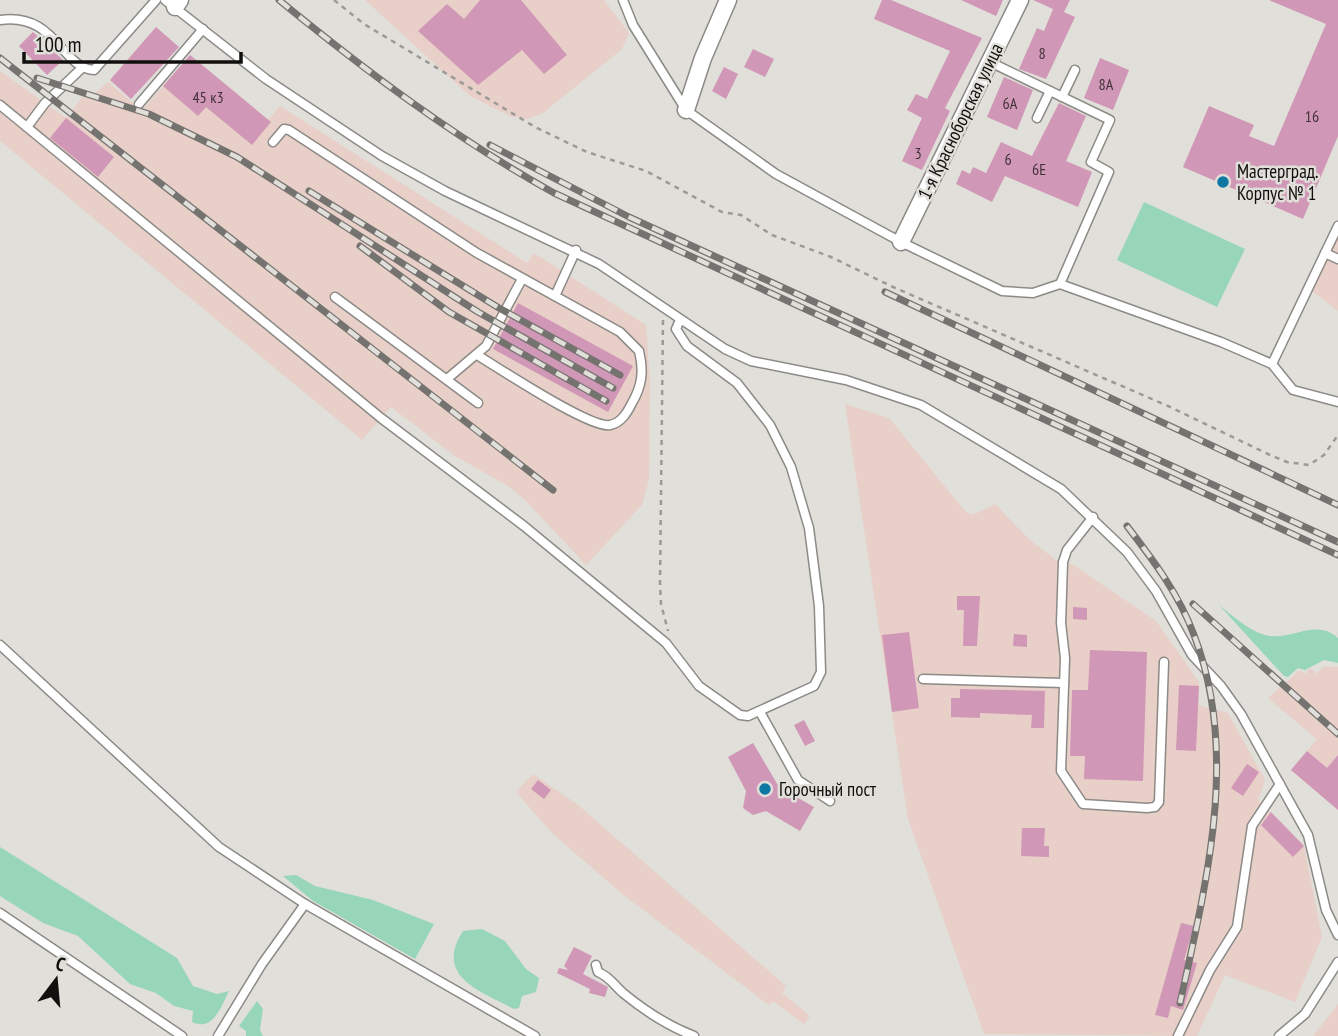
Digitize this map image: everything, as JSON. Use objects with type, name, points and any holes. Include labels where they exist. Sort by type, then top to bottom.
[{"type":"street","points":[[686,110],[725,0]]},
{"type":"street","name":"1-я Красноборская улица","points":[[901,242],[1020,0]]},
{"type":"lane","points":[[0,20],[21,19],[38,25],[83,67],[94,70],[156,0]]},
{"type":"lane","points":[[623,0],[633,25],[686,110],[776,174],[901,242],[1002,292],[1033,293],[1060,284],[1221,342],[1272,364],[1293,390],[1338,402]]},
{"type":"lane","points":[[173,2],[203,29],[297,100],[405,169],[445,191],[576,250],[626,279],[680,320],[725,349],[751,361],[846,380],[921,405],[1039,474],[1093,517],[1127,552],[1156,592],[1192,655],[1231,699],[1313,847],[1326,910],[1338,935]]},
{"type":"lane","points":[[139,104],[203,29]]},
{"type":"lane","points":[[990,62],[1110,120],[1091,162],[1109,173],[1060,284]]},
{"type":"lane","points":[[27,127],[45,103],[83,67]]},
{"type":"lane","points":[[1062,97],[1075,70]]},
{"type":"lane","points":[[1037,118],[1050,91]]},
{"type":"lane","points":[[0,105],[381,418],[524,526],[676,654],[699,686],[740,715],[748,716],[814,686],[821,672],[819,606],[809,528],[791,467],[770,425],[737,383],[681,341],[676,330],[680,320]]},
{"type":"lane","points":[[273,142],[284,129],[289,130],[523,279],[620,332],[639,351],[642,374],[639,390],[620,420],[606,426],[584,418],[477,355]]},
{"type":"lane","points":[[1272,364],[1338,226]]},
{"type":"lane","points":[[555,296],[576,250]]},
{"type":"lane","points":[[1325,253],[1338,259]]},
{"type":"lane","points":[[447,379],[477,355],[491,337],[523,279]]},
{"type":"lane","points":[[335,297],[478,403]]},
{"type":"lane","points":[[1093,517],[1067,551],[1063,562],[1064,683],[1061,771],[1075,796],[1083,804],[1155,807],[1160,795],[1164,662]]},
{"type":"lane","points":[[0,645],[219,847],[305,904],[535,1036]]},
{"type":"lane","points":[[923,679],[1064,683]]},
{"type":"lane","points":[[760,712],[798,780],[830,801]]},
{"type":"lane","points":[[1178,1036],[1210,970],[1237,927],[1251,825],[1280,784]]},
{"type":"lane","points":[[218,1036],[262,964],[305,904]]},
{"type":"lane","points":[[0,913],[182,1036]]},
{"type":"lane","points":[[1284,1035],[1305,1014],[1338,962]]},
{"type":"lane","points":[[596,965],[598,972],[609,977],[620,990],[660,1020],[694,1036]]},
{"type":"path","points":[[334,0],[364,24],[535,127],[587,152],[646,171],[722,212],[747,217],[788,242],[870,273],[893,287],[1168,406],[1270,455],[1287,462],[1309,465],[1324,455],[1338,435]]},
{"type":"path","points":[[663,307],[661,604],[676,654]]},
{"type":"shaded area","points":[[365,0],[604,0],[629,33],[622,49],[543,113],[527,119],[510,116],[470,96]]},
{"type":"shaded area","points":[[190,55],[268,120],[280,106],[527,263],[534,253],[646,325],[650,381],[649,479],[642,505],[586,565],[524,499],[508,486],[455,456],[391,407],[362,440],[0,141],[0,71],[66,118],[87,91],[92,96],[108,82],[138,107],[145,107]]},
{"type":"shaded area","points":[[1338,232],[1338,311],[1311,290]]},
{"type":"shaded area","points":[[845,404],[889,418],[966,512],[973,515],[995,504],[1031,541],[1056,560],[1072,564],[1156,621],[1199,682],[1198,705],[1228,713],[1265,780],[1258,800],[1304,846],[1322,937],[1295,1002],[1225,975],[1197,1036],[984,1034],[908,819]]},
{"type":"shaded area","points":[[1323,667],[1338,667],[1338,810],[1291,770],[1317,739],[1268,698],[1300,670],[1305,674],[1310,668],[1317,674]]},
{"type":"shaded area","points":[[533,774],[578,805],[786,986],[782,993],[810,1016],[804,1024],[773,1001],[769,1005],[622,894],[552,833],[516,792]]},
{"type":"shaded area","points":[[1338,1004],[1338,1036],[1313,1036]]},
{"type":"green space","points":[[1144,202],[1245,249],[1217,307],[1117,260]]},
{"type":"green space","points":[[1219,605],[1247,626],[1265,635],[1311,630],[1329,632],[1338,638],[1338,663],[1324,660],[1305,670],[1298,668],[1288,677],[1284,676]]},
{"type":"green space","points":[[0,847],[177,958],[193,986],[217,994],[229,991],[211,1021],[206,1024],[192,1022],[193,1011],[174,1006],[156,993],[130,984],[78,936],[43,923],[0,896]]},
{"type":"green space","points":[[296,875],[315,886],[373,900],[434,924],[415,959],[313,901],[283,876]]},
{"type":"green space","points":[[482,929],[505,941],[526,969],[539,978],[536,992],[522,996],[519,1008],[514,1009],[476,989],[465,981],[458,971],[454,960],[455,947],[463,931]]},
{"type":"green space","points":[[257,1001],[263,1009],[260,1030],[263,1036],[246,1036],[246,1031],[239,1026]]},
{"type":"building","points":[[480,0],[521,0],[567,55],[544,74],[522,50],[478,85],[418,31],[447,4],[464,19]]},
{"type":"building","points":[[882,0],[891,0],[982,38],[945,108],[950,111],[922,170],[902,161],[922,118],[907,110],[916,94],[927,99],[950,51],[874,19]]},
{"type":"building","points":[[961,0],[1003,0],[996,16]]},
{"type":"building","points":[[1033,0],[1070,0],[1064,12],[1075,17],[1046,79],[1019,69],[1037,28],[1044,31],[1053,9]]},
{"type":"building","points":[[1269,0],[1338,0],[1338,136],[1303,219],[1183,167],[1209,106],[1254,125],[1249,136],[1274,146],[1326,24]]},
{"type":"building","points":[[156,27],[179,47],[131,99],[110,80]]},
{"type":"building","points":[[33,32],[63,60],[47,75],[19,46]]},
{"type":"building","points":[[753,49],[774,59],[765,77],[744,67]]},
{"type":"building","points":[[190,55],[271,122],[252,145],[206,107],[198,116],[163,86]]},
{"type":"building","points":[[1100,58],[1129,70],[1113,110],[1084,98]]},
{"type":"building","points":[[724,67],[738,74],[726,99],[712,91]]},
{"type":"building","points":[[1004,77],[1033,90],[1017,130],[987,117]]},
{"type":"building","points":[[1059,103],[1086,116],[1066,161],[1092,172],[1078,207],[1005,176],[992,202],[956,184],[962,170],[970,174],[973,167],[986,173],[1001,142],[1032,156]]},
{"type":"building","points":[[66,118],[114,157],[98,177],[50,138]]},
{"type":"building","points":[[518,303],[633,366],[608,412],[493,349]]},
{"type":"building","points":[[957,596],[980,596],[977,646],[963,646],[964,610],[957,610]]},
{"type":"building","points":[[1073,607],[1087,608],[1087,620],[1073,619]]},
{"type":"building","points":[[909,632],[919,708],[892,712],[882,635]]},
{"type":"building","points":[[1014,634],[1027,635],[1027,647],[1013,646]]},
{"type":"building","points":[[1090,650],[1147,652],[1143,781],[1084,779],[1085,756],[1070,756],[1072,690],[1088,690]]},
{"type":"building","points":[[1179,685],[1199,686],[1196,751],[1176,750]]},
{"type":"building","points":[[960,689],[1045,691],[1044,728],[1031,728],[1032,715],[980,713],[980,718],[951,717],[951,698],[960,698]]},
{"type":"building","points":[[804,720],[815,741],[805,746],[794,725]]},
{"type":"building","name":"Горочный пост","points":[[753,743],[779,787],[814,807],[800,831],[766,811],[753,815],[743,808],[746,791],[728,757]]},
{"type":"building","points":[[1307,751],[1327,768],[1338,755],[1338,810],[1291,770]]},
{"type":"building","points":[[1247,764],[1259,772],[1243,796],[1231,788]]},
{"type":"building","points":[[538,780],[551,790],[544,799],[531,789]]},
{"type":"building","points":[[1271,812],[1304,846],[1293,857],[1261,825]]},
{"type":"building","points":[[1022,828],[1045,828],[1044,846],[1049,846],[1049,857],[1021,856]]},
{"type":"building","points":[[1181,923],[1194,926],[1184,960],[1197,963],[1183,1010],[1171,1006],[1168,1018],[1155,1015]]},
{"type":"building","points":[[574,947],[592,956],[583,974],[608,987],[605,997],[589,993],[590,989],[557,973],[559,968],[568,970],[564,966]]},
{"type":"railway","points":[[279,0],[412,103],[482,150],[554,193],[1338,555]]},
{"type":"railway","points":[[0,58],[553,490]]},
{"type":"railway","points":[[37,78],[149,114],[237,157],[478,312],[613,388]]},
{"type":"railway","points":[[490,145],[629,217],[1338,542]]},
{"type":"railway","points":[[309,191],[499,308],[620,375]]},
{"type":"railway","points":[[360,246],[449,312],[606,401]]},
{"type":"railway","points":[[885,292],[1338,505]]},
{"type":"railway","points":[[1127,526],[1165,578],[1188,620],[1208,680],[1215,726],[1217,772],[1214,819],[1200,912],[1180,1003]]},
{"type":"railway","points":[[1193,604],[1338,734]]},
{"type":"place","name":"Мастерград. Корпус № 1","points":[[1223,182]]},
{"type":"place","name":"Горочный пост","points":[[765,789]]}]
